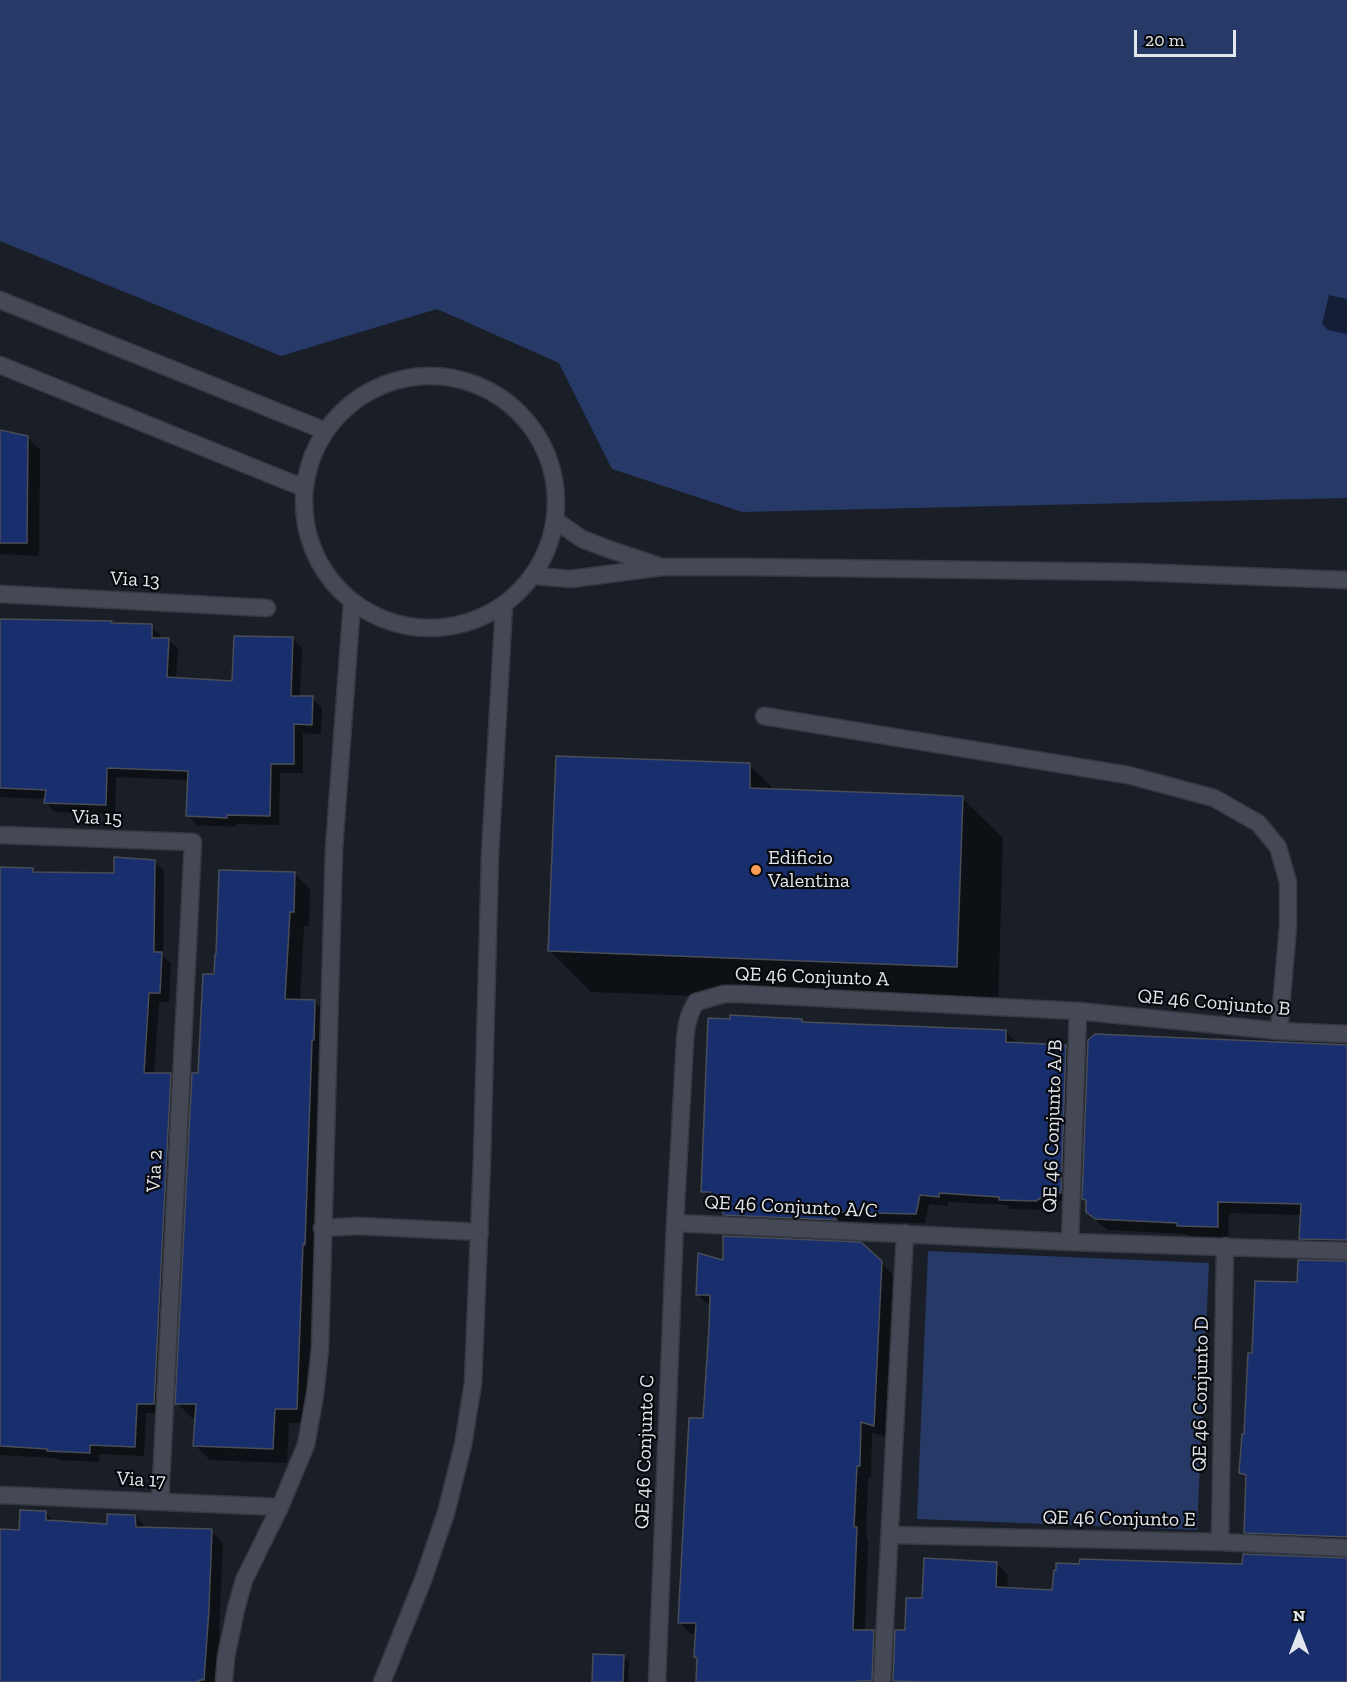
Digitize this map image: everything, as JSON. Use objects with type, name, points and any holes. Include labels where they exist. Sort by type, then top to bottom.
[{"type":"street","points":[[0,300],[323,430]]},
{"type":"street","points":[[0,365],[304,489]]},
{"type":"street","points":[[448,376],[489,389],[523,414],[547,449],[558,490],[555,520],[535,576],[504,606],[467,623],[427,628],[388,621],[352,602],[325,573],[308,539],[305,478],[323,430],[366,392],[406,377],[448,376]]},
{"type":"street","points":[[555,520],[582,539],[662,567]]},
{"type":"street","points":[[535,576],[571,579],[662,567],[1123,572],[1347,580]]},
{"type":"street","name":"Via 13","points":[[0,594],[267,608]]},
{"type":"street","points":[[224,1682],[226,1657],[244,1580],[280,1507],[306,1446],[315,1395],[320,1349],[334,849],[352,602]]},
{"type":"street","points":[[382,1682],[423,1580],[446,1513],[463,1445],[473,1383],[480,1232],[490,855],[504,606]]},
{"type":"street","points":[[764,716],[1128,775],[1214,798],[1258,823],[1278,847],[1288,882],[1288,927],[1279,1031]]},
{"type":"street","name":"Via 15","points":[[0,835],[193,842]]},
{"type":"street","name":"Via 2","points":[[160,1502],[193,842]]},
{"type":"street","name":"QE 46 Conjunto A","points":[[675,1223],[686,1024],[696,1002],[724,994],[740,994],[1078,1011]]},
{"type":"street","name":"QE 46 Conjunto B","points":[[1078,1011],[1279,1031],[1347,1034]]},
{"type":"street","name":"QE 46 Conjunto A/B","points":[[1070,1242],[1078,1011]]},
{"type":"street","name":"QE 46 Conjunto A/C","points":[[675,1223],[905,1233]]},
{"type":"street","name":"QE 46 Conjunto C","points":[[657,1682],[675,1223]]},
{"type":"street","points":[[322,1228],[358,1226],[480,1232]]},
{"type":"street","points":[[882,1682],[905,1233]]},
{"type":"street","name":"QE 46 Conjunto A/B","points":[[905,1233],[1070,1242],[1224,1246]]},
{"type":"street","points":[[1224,1246],[1347,1251]]},
{"type":"street","name":"QE 46 Conjunto D","points":[[1220,1542],[1224,1246]]},
{"type":"street","name":"Via 17","points":[[0,1495],[280,1507]]},
{"type":"street","name":"QE 46 Conjunto E","points":[[891,1535],[1220,1542],[1347,1548]]},
{"type":"shaded area","points":[[0,0],[1347,0],[1347,498],[742,512],[612,469],[559,363],[437,309],[281,356],[0,241]]},
{"type":"shaded area","points":[[928,1251],[1209,1263],[1197,1530],[917,1519]]},
{"type":"building","points":[[0,430],[28,436],[27,543],[0,543]]},
{"type":"building","points":[[0,619],[152,624],[152,638],[169,638],[167,677],[232,681],[234,636],[293,637],[291,696],[313,696],[312,725],[294,724],[294,764],[271,764],[270,816],[227,815],[227,818],[186,816],[188,771],[107,768],[106,805],[44,803],[46,790],[0,788]]},
{"type":"building","name":"Edificio Valentina","points":[[556,756],[750,763],[750,788],[963,796],[957,967],[548,951]]},
{"type":"building","points":[[114,857],[155,860],[154,952],[162,952],[160,993],[149,993],[144,1073],[171,1073],[154,1404],[137,1404],[135,1447],[90,1445],[90,1453],[0,1446],[0,867],[33,868],[33,872],[114,873]]},
{"type":"building","points":[[219,870],[295,872],[294,912],[290,912],[285,999],[315,1000],[297,1409],[275,1409],[273,1449],[193,1446],[196,1404],[175,1404],[192,1073],[198,1073],[203,974],[214,974]]},
{"type":"building","points":[[730,1015],[802,1019],[802,1022],[1006,1030],[1006,1042],[1066,1045],[1061,1193],[1052,1191],[1036,1201],[999,1200],[999,1197],[939,1193],[939,1197],[920,1195],[916,1214],[828,1212],[837,1220],[723,1215],[723,1200],[710,1199],[710,1192],[701,1192],[708,1018],[730,1019]]},
{"type":"building","points":[[1095,1034],[1347,1045],[1347,1240],[1299,1239],[1301,1204],[1218,1202],[1218,1227],[1095,1219],[1086,1212],[1086,1200],[1082,1199],[1088,1040]]},
{"type":"building","points":[[723,1236],[861,1242],[882,1261],[874,1426],[861,1422],[860,1466],[857,1466],[854,1527],[857,1527],[853,1630],[874,1630],[872,1681],[696,1682],[697,1658],[694,1657],[696,1623],[678,1623],[689,1418],[703,1418],[709,1328],[710,1295],[696,1295],[698,1253],[723,1260]]},
{"type":"building","points":[[1298,1260],[1347,1261],[1347,1537],[1244,1533],[1246,1475],[1239,1473],[1242,1434],[1244,1434],[1248,1353],[1252,1353],[1255,1281],[1297,1282]]},
{"type":"building","points":[[20,1510],[46,1511],[46,1520],[107,1524],[107,1514],[135,1515],[136,1527],[212,1529],[204,1680],[199,1680],[199,1682],[0,1682],[0,1529],[19,1530]]},
{"type":"building","points":[[1243,1554],[1347,1558],[1347,1682],[893,1681],[895,1630],[905,1630],[906,1598],[922,1598],[924,1558],[997,1562],[996,1587],[1052,1590],[1056,1563],[1079,1564],[1080,1559],[1242,1564]]},
{"type":"building","points":[[593,1654],[624,1655],[623,1682],[592,1682]]},
{"type":"place","name":"Edificio Valentina","points":[[756,870]]}]
